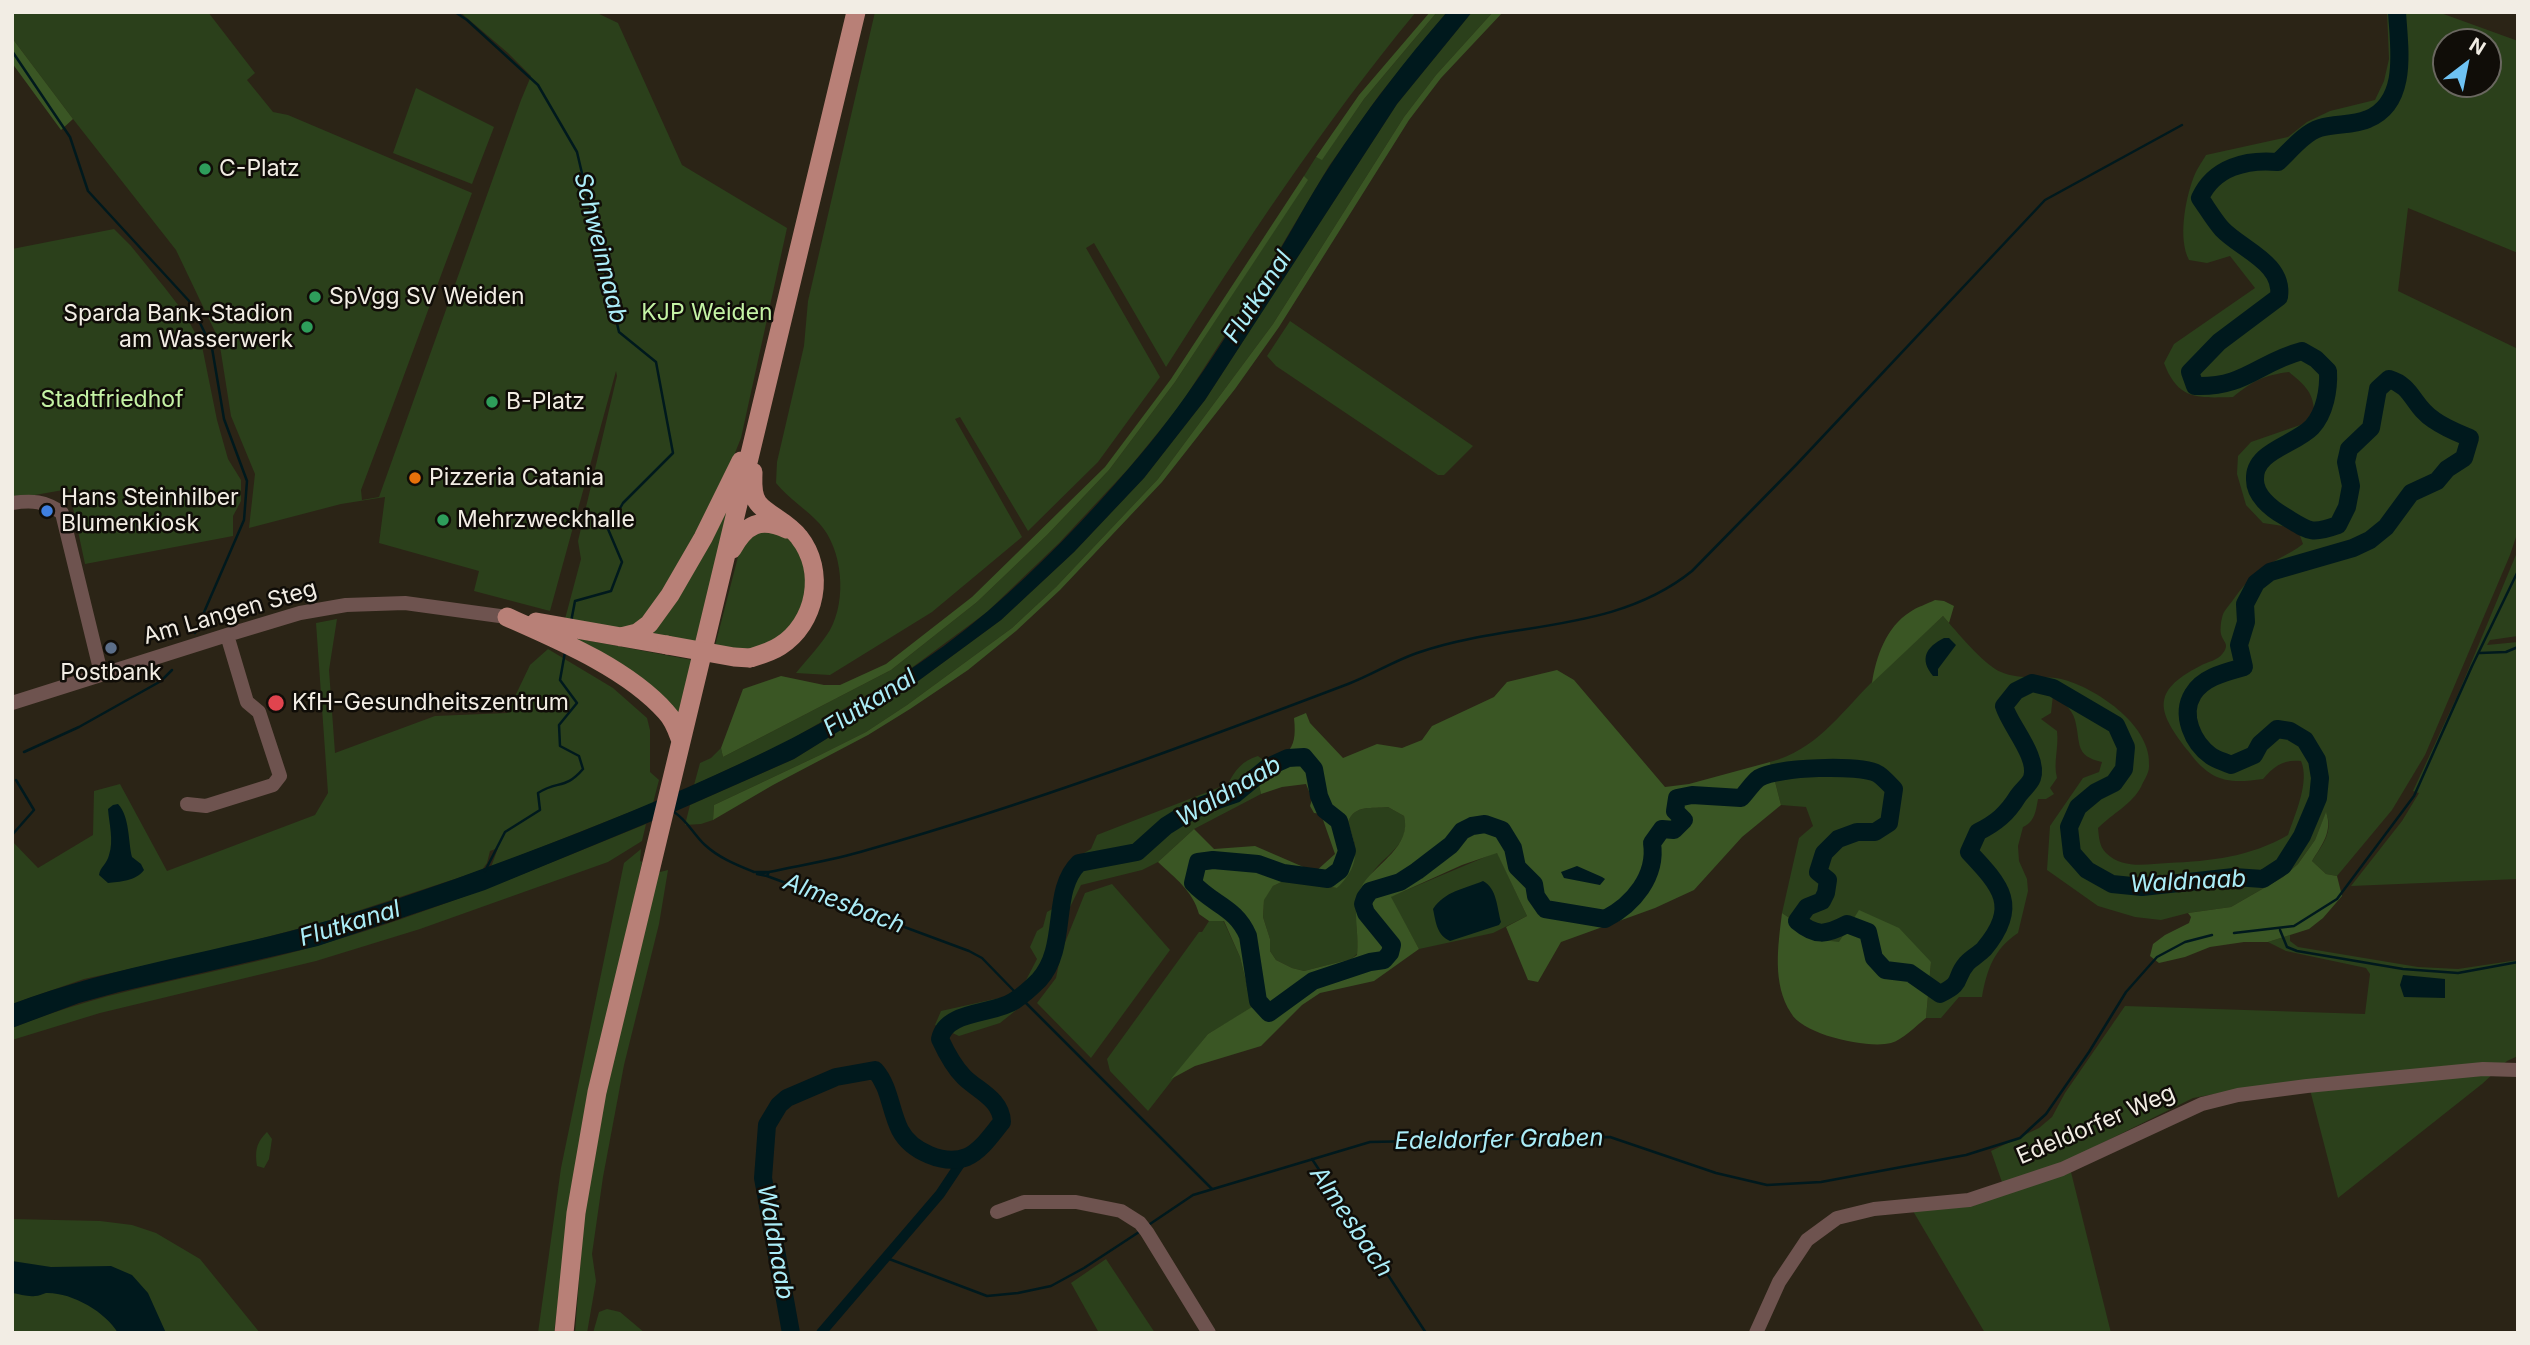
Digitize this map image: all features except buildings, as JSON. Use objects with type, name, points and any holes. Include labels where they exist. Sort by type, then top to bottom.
[{"type":"main road","points":[[564,1333],[576,1213],[597,1092],[856,12]]},
{"type":"main road","points":[[507,617],[541,627],[621,637],[734,657],[750,658],[779,647],[799,629],[809,611],[815,578],[806,547],[797,534],[759,505],[753,495],[756,436]]},
{"type":"main road","points":[[621,637],[637,633],[649,624],[670,595],[756,436]]},
{"type":"main road","points":[[721,575],[740,535],[750,526],[774,524],[797,534]]},
{"type":"main road","points":[[541,627],[646,694],[667,713],[676,726],[681,741]]},
{"type":"street","points":[[12,503],[31,500],[51,504],[62,513],[101,673]]},
{"type":"street","name":"Am Langen Steg","points":[[12,704],[101,673],[300,613],[366,604],[405,603],[507,617]]},
{"type":"street","points":[[187,804],[206,807],[273,785],[280,776],[259,712],[247,702],[227,635]]},
{"type":"street","name":"Edeldorfer Weg","points":[[1756,1333],[1779,1282],[1807,1240],[1837,1218],[1874,1209],[1969,1200],[2063,1169],[2202,1104],[2238,1095],[2483,1069],[2518,1070]]},
{"type":"street","points":[[997,1212],[1024,1202],[1076,1202],[1121,1211],[1143,1227],[1209,1333]]},
{"type":"green space","name":"KJP Weiden","points":[[12,12],[208,12],[255,73],[247,80],[273,112],[288,115],[472,193],[361,490],[362,500],[379,497],[531,76],[460,12],[595,12],[618,23],[682,165],[787,228],[741,438],[718,495],[644,622],[621,629],[565,619],[581,559],[578,541],[616,371],[550,611],[474,591],[479,571],[379,543],[385,497],[341,504],[249,528],[255,474],[231,416],[219,340],[176,250],[12,38]]},
{"type":"green space","points":[[875,12],[1416,12],[1317,141],[1166,367],[1094,243],[1086,248],[1160,377],[1098,462],[1028,531],[960,417],[955,419],[1022,537],[932,612],[830,675],[796,673],[830,630],[839,604],[840,575],[838,560],[827,534],[814,518],[776,483],[777,462],[804,346],[808,301]]},
{"type":"green space","points":[[1430,12],[1437,12],[1364,99],[1322,160],[1316,157],[1359,95]]},
{"type":"green space","points":[[1437,12],[1447,12],[1380,94],[1329,166],[1269,267],[1179,407],[1129,468],[1059,543],[987,612],[902,675],[785,743],[694,785],[700,763],[711,758],[721,748],[723,757],[891,670],[977,602],[1047,535],[1109,470],[1175,382],[1307,180],[1304,176],[1316,157],[1322,159],[1364,99]]},
{"type":"green space","points":[[1472,12],[1493,12],[1436,75],[1404,117],[1273,324],[1158,479],[1056,587],[1012,628],[866,732],[714,805],[713,820],[685,825],[690,805],[794,759],[910,687],[1001,620],[1074,552],[1144,478],[1205,400],[1397,104]]},
{"type":"green space","points":[[1493,12],[1503,12],[1441,78],[1409,120],[1279,327],[1235,389],[1162,482],[1060,590],[968,670],[910,709],[713,820],[714,805],[866,732],[907,705],[1012,628],[1056,587],[1158,479],[1273,324],[1404,117],[1436,75]]},
{"type":"green space","points":[[2387,12],[2438,12],[2482,28],[2432,28],[2432,98],[2502,98],[2502,35],[2518,41],[2518,253],[2408,208],[2398,291],[2518,349],[2518,531],[2425,755],[2392,810],[2337,876],[2326,874],[2312,861],[2328,832],[2326,813],[2315,840],[2298,864],[2283,877],[2231,907],[2161,920],[2135,917],[2098,906],[2047,870],[2050,826],[2083,778],[2099,772],[2102,762],[2083,752],[2074,716],[2053,695],[2051,713],[2041,719],[2057,731],[2057,778],[2050,788],[2054,794],[2046,799],[2038,799],[2034,815],[2023,827],[2018,846],[2019,861],[2027,879],[2028,891],[2018,933],[2003,946],[1993,960],[1982,997],[1959,997],[1941,1018],[1926,1018],[1931,962],[1822,940],[1782,913],[1799,838],[1813,826],[1806,807],[1781,805],[1770,762],[1801,749],[1826,730],[1871,683],[1943,616],[1970,647],[1994,668],[2009,675],[2057,678],[2079,685],[2108,701],[2133,725],[2148,752],[2149,769],[2132,799],[2098,828],[2102,847],[2113,858],[2136,865],[2215,859],[2245,853],[2288,835],[2303,788],[2301,761],[2280,764],[2263,779],[2222,779],[2205,770],[2178,738],[2165,715],[2164,704],[2172,685],[2221,656],[2226,645],[2221,632],[2223,615],[2244,585],[2263,568],[2303,544],[2299,533],[2283,526],[2263,523],[2246,505],[2237,474],[2238,456],[2251,442],[2303,424],[2314,410],[2312,398],[2299,380],[2289,372],[2258,380],[2233,397],[2190,394],[2176,384],[2164,363],[2174,344],[2255,288],[2230,256],[2207,263],[2189,260],[2183,231],[2187,198],[2194,176],[2206,155],[2288,137],[2307,122],[2330,111],[2375,100],[2384,81],[2389,59]]},
{"type":"green space","points":[[12,38],[73,119],[61,130],[12,63]]},
{"type":"green space","points":[[416,88],[494,127],[472,184],[393,153]]},
{"type":"green space","points":[[1304,176],[1308,180],[1175,382],[1109,470],[1047,535],[977,602],[891,670],[723,757],[721,748],[743,689],[781,676],[824,685],[840,685],[886,664],[972,597],[1105,467],[1171,379]]},
{"type":"green space","name":"Stadtfriedhof","points":[[114,229],[131,246],[185,314],[202,346],[228,459],[241,480],[241,501],[233,516],[233,536],[85,564],[69,489],[12,499],[12,249]]},
{"type":"green space","points":[[1290,321],[1473,446],[1444,475],[1438,475],[1276,366],[1267,356]]},
{"type":"green space","points":[[733,489],[696,642],[656,636],[652,632]]},
{"type":"green space","points":[[759,529],[786,533],[800,550],[807,571],[802,604],[791,626],[774,642],[740,649],[715,646],[740,549]]},
{"type":"green space","points":[[2518,550],[2518,636],[2490,640],[2487,645],[2518,642],[2518,879],[2351,886],[2402,821],[2419,793],[2413,791],[2459,692]]},
{"type":"green space","points":[[1935,600],[1954,606],[1949,623],[1943,616],[1872,683],[1879,653],[1894,626],[1913,610]]},
{"type":"green space","points":[[337,619],[329,670],[335,753],[435,716],[507,713],[530,665],[548,649],[613,688],[647,718],[650,730],[650,772],[659,780],[653,803],[491,867],[498,848],[490,851],[482,870],[327,921],[226,948],[84,979],[12,1004],[12,841],[38,868],[93,835],[94,791],[120,784],[167,871],[315,815],[328,793],[316,623]]},
{"type":"green space","points":[[564,636],[692,660],[679,714]]},
{"type":"green space","points":[[1557,670],[1574,680],[1665,787],[1689,784],[1770,762],[1781,805],[1742,837],[1694,890],[1655,908],[1561,942],[1538,982],[1528,980],[1506,927],[1527,916],[1497,853],[1462,865],[1391,897],[1419,949],[1374,981],[1320,993],[1302,1005],[1261,1046],[1195,1066],[1171,1079],[1208,1034],[1252,1007],[1240,957],[1224,921],[1209,921],[1199,914],[1188,892],[1158,862],[1194,829],[1214,849],[1255,846],[1315,872],[1335,854],[1321,814],[1314,813],[1310,806],[1312,799],[1306,784],[1282,787],[1261,794],[1256,772],[1282,757],[1291,747],[1294,740],[1294,718],[1306,713],[1310,723],[1343,758],[1377,744],[1402,748],[1422,740],[1432,726],[1494,697],[1507,682]],"holes":[[[1388,807],[1404,816],[1405,827],[1398,845],[1369,876],[1359,892],[1356,910],[1357,955],[1304,971],[1276,960],[1270,951],[1270,939],[1263,917],[1264,900],[1273,886],[1286,880],[1337,888],[1350,872],[1355,857],[1354,841],[1348,822],[1351,816],[1360,810]]]},
{"type":"green space","points":[[1258,756],[1266,762],[1264,767],[1256,772],[1261,794],[1194,829],[1158,862],[1142,870],[1081,885],[1067,913],[1062,950],[1085,893],[1112,884],[1170,950],[1091,1058],[1037,1003],[1056,978],[1060,959],[1039,992],[1000,1023],[959,1036],[935,1025],[941,1011],[1004,997],[1024,984],[1037,959],[1030,947],[1037,931],[1043,927],[1047,912],[1054,908],[1070,861],[1091,849],[1097,835],[1228,784],[1240,767]]},
{"type":"green space","points":[[1388,807],[1404,816],[1404,835],[1395,849],[1376,868],[1367,884],[1357,918],[1357,954],[1351,959],[1304,971],[1276,960],[1270,951],[1270,939],[1263,917],[1264,899],[1273,886],[1286,880],[1337,888],[1354,857],[1354,843],[1348,822],[1351,816],[1360,810]]},
{"type":"green space","points":[[2326,812],[2327,832],[2312,861],[2326,874],[2337,876],[2342,896],[2323,918],[2309,929],[2268,942],[2210,947],[2159,963],[2150,956],[2153,944],[2189,923],[2191,917],[2188,913],[2231,907],[2283,877],[2298,864],[2315,840]]},
{"type":"green space","points":[[646,824],[642,841],[608,862],[420,929],[316,961],[100,1013],[12,1040],[12,1028],[49,1014],[126,992],[319,945],[402,919]]},
{"type":"green space","points":[[641,849],[642,862],[572,1192],[554,1333],[538,1333],[561,1168],[624,863]]},
{"type":"green space","points":[[1497,852],[1527,916],[1493,933],[1419,949],[1390,897]]},
{"type":"green space","points":[[668,870],[659,924],[624,1065],[603,1177],[592,1254],[596,1281],[587,1333],[575,1333],[584,1214],[600,1113],[656,873]]},
{"type":"green space","points":[[1859,910],[1899,928],[1931,962],[1926,1018],[1891,1043],[1852,1042],[1808,1028],[1791,1013],[1781,990],[1778,965],[1782,913],[1822,940],[1839,942]]},
{"type":"green space","points":[[1223,920],[1240,957],[1252,1008],[1208,1034],[1148,1111],[1110,1071],[1107,1059],[1199,932],[1202,932],[1209,921]]},
{"type":"green space","points":[[2290,935],[2290,941],[2298,947],[2418,967],[2458,969],[2518,960],[2518,1056],[2507,1061],[2482,1084],[2338,1198],[2308,1082],[2193,1098],[2068,1160],[2111,1333],[1985,1333],[1913,1211],[2003,1185],[1991,1151],[2039,1128],[2052,1117],[2065,1093],[2125,1006],[2365,1014],[2370,974],[2366,968],[2286,951],[2268,942]]},
{"type":"green space","points":[[267,1132],[272,1139],[269,1159],[264,1168],[257,1166],[256,1152],[258,1144]]},
{"type":"green space","points":[[12,1219],[100,1221],[132,1225],[156,1233],[200,1259],[260,1333],[12,1333]]},
{"type":"green space","points":[[1106,1259],[1155,1333],[1099,1333],[1071,1283]]},
{"type":"green space","points":[[607,1309],[620,1312],[645,1333],[593,1333],[599,1312]]},
{"type":"water","name":"Flutkanal","points":[[1447,12],[1472,12],[1397,104],[1205,400],[1144,478],[1074,552],[1001,620],[910,687],[794,759],[485,890],[318,946],[119,992],[79,1003],[12,1028],[12,1004],[51,990],[130,968],[290,931],[362,910],[425,890],[633,811],[793,738],[895,679],[943,646],[1007,595],[1043,560],[1149,445],[1221,345],[1344,144],[1386,86]]},
{"type":"water","points":[[1944,638],[1949,638],[1956,645],[1938,669],[1938,676],[1933,676],[1926,664],[1926,654]]},
{"type":"water","points":[[118,804],[127,822],[132,857],[144,870],[132,879],[108,883],[99,875],[110,850],[108,809]]},
{"type":"water","points":[[1577,866],[1605,879],[1600,885],[1564,878],[1561,872]]},
{"type":"water","points":[[1483,881],[1494,893],[1501,922],[1499,925],[1450,941],[1438,928],[1433,909],[1449,894]]},
{"type":"water","points":[[2403,975],[2445,979],[2445,998],[2404,997],[2400,985]]},
{"type":"water","points":[[12,1261],[51,1267],[111,1266],[132,1275],[148,1293],[166,1333],[118,1333],[97,1311],[77,1300],[56,1294],[32,1296],[12,1293]]},
{"type":"waterway","name":"Schweinnaab","points":[[455,12],[538,85],[577,152],[619,332],[656,362],[673,453],[623,503],[608,529],[622,562],[611,591],[575,601],[571,622]]},
{"type":"waterway","name":"Waldnaab","points":[[791,1333],[763,1178],[767,1125],[779,1105],[787,1098],[836,1077],[875,1070],[887,1091],[900,1130],[912,1144],[929,1155],[948,1160],[967,1157],[977,1151],[1002,1122],[1001,1114],[993,1101],[964,1077],[954,1064],[940,1039],[944,1030],[961,1018],[1014,1001],[1039,980],[1054,952],[1065,888],[1079,863],[1137,852],[1166,826],[1182,816],[1203,805],[1235,794],[1268,767],[1288,758],[1304,757],[1314,769],[1319,796],[1325,810],[1339,821],[1347,851],[1340,870],[1328,879],[1283,873],[1258,864],[1213,860],[1198,862],[1193,883],[1231,912],[1243,926],[1248,936],[1258,1001],[1269,1013],[1313,981],[1384,960],[1392,945],[1366,913],[1363,904],[1365,898],[1370,891],[1400,882],[1417,871],[1451,845],[1462,831],[1472,826],[1485,824],[1502,830],[1513,848],[1517,867],[1534,884],[1536,896],[1545,909],[1605,919],[1625,906],[1641,888],[1651,867],[1652,843],[1662,829],[1674,830],[1684,820],[1675,811],[1677,798],[1692,795],[1741,798],[1759,778],[1769,774],[1818,768],[1868,771],[1878,774],[1894,789],[1889,823],[1875,832],[1857,832],[1838,839],[1824,853],[1818,872],[1828,880],[1826,893],[1822,901],[1807,907],[1797,921],[1810,930],[1821,933],[1847,924],[1868,932],[1874,958],[1885,970],[1910,973],[1940,994],[1956,983],[1963,968],[1984,949],[1995,934],[2001,920],[2004,908],[1997,886],[1969,852],[1978,832],[2005,813],[2032,778],[2033,770],[2028,751],[2004,706],[2016,691],[2032,683],[2053,688],[2116,725],[2126,747],[2124,769],[2114,783],[2096,792],[2078,807],[2069,827],[2072,853],[2087,870],[2112,884],[2142,887],[2234,877],[2263,879],[2283,866],[2302,836],[2318,798],[2320,778],[2317,760],[2305,740],[2290,731],[2277,729],[2260,744],[2254,755],[2231,765],[2216,759],[2199,744],[2190,728],[2189,702],[2197,688],[2209,679],[2244,667],[2239,645],[2246,622],[2245,604],[2256,583],[2270,572],[2353,548],[2370,540],[2386,527],[2411,493],[2437,481],[2447,469],[2464,458],[2470,438],[2427,415],[2403,387],[2389,379],[2378,389],[2371,428],[2349,449],[2346,462],[2351,486],[2347,507],[2338,525],[2310,530],[2269,505],[2260,496],[2256,486],[2256,470],[2268,455],[2312,427],[2325,400],[2328,371],[2316,359],[2302,351],[2227,383],[2195,386],[2190,372],[2219,342],[2279,297],[2279,285],[2268,266],[2230,237],[2200,198],[2214,179],[2233,167],[2255,162],[2278,162],[2314,130],[2362,121],[2381,111],[2390,100],[2399,72],[2397,12]]},
{"type":"waterway","points":[[12,51],[70,137],[88,191],[190,302],[212,348],[224,419],[247,481],[244,520],[195,633]]},
{"type":"waterway","points":[[754,872],[769,872],[757,874],[767,876],[769,872],[855,854],[989,813],[1229,729],[1348,684],[1420,652],[1454,642],[1595,616],[1629,606],[1662,591],[1692,571],[1796,465],[2045,200],[2182,125]]},
{"type":"waterway","name":"Edeldorfer Graben","points":[[2234,933],[2294,926],[2337,899],[2414,796],[2518,571]]},
{"type":"waterway","name":"Edeldorfer Graben","points":[[2480,653],[2506,652],[2518,647]]},
{"type":"waterway","name":"Schweinnaab","points":[[485,871],[505,832],[540,810],[538,793],[571,780],[583,769],[579,756],[560,746],[559,725],[577,703],[560,680],[565,652]]},
{"type":"waterway","points":[[24,752],[79,727],[161,681],[172,670]]},
{"type":"waterway","points":[[12,835],[34,810],[16,780]]},
{"type":"waterway","name":"Almesbach","points":[[674,812],[710,850],[754,872]]},
{"type":"waterway","name":"Almesbach","points":[[767,876],[969,951],[982,958],[1017,994]]},
{"type":"waterway","points":[[2280,930],[2287,947],[2297,951],[2403,969],[2458,973],[2518,962]]},
{"type":"waterway","name":"Edeldorfer Graben","points":[[1147,1226],[1193,1195],[1370,1142],[1610,1137],[1716,1173],[1767,1185],[1821,1182],[1966,1155],[2020,1138],[2046,1114],[2126,992],[2157,957],[2185,942],[2212,935]]},
{"type":"waterway","name":"Almesbach","points":[[1019,996],[1212,1189]]},
{"type":"waterway","name":"Waldnaab","points":[[821,1333],[940,1194],[964,1158]]},
{"type":"waterway","name":"Almesbach","points":[[1312,1159],[1426,1333]]},
{"type":"waterway","name":"Almesbach","points":[[884,1257],[987,1296],[1018,1293],[1051,1286],[1139,1232]]},
{"type":"place","name":"C-Platz","points":[[205,169]]},
{"type":"place","name":"SpVgg SV Weiden","points":[[315,297]]},
{"type":"place","name":"Sparda Bank-Stadion am Wasserwerk","points":[[307,327]]},
{"type":"place","name":"B-Platz","points":[[492,402]]},
{"type":"place","name":"Pizzeria Catania","points":[[415,478]]},
{"type":"place","name":"Hans Steinhilber Blumenkiosk","points":[[47,511]]},
{"type":"place","name":"Mehrzweckhalle","points":[[443,520]]},
{"type":"place","name":"Postbank","points":[[111,648]]},
{"type":"place","name":"KfH-Gesundheitszentrum","points":[[276,703]]}]
